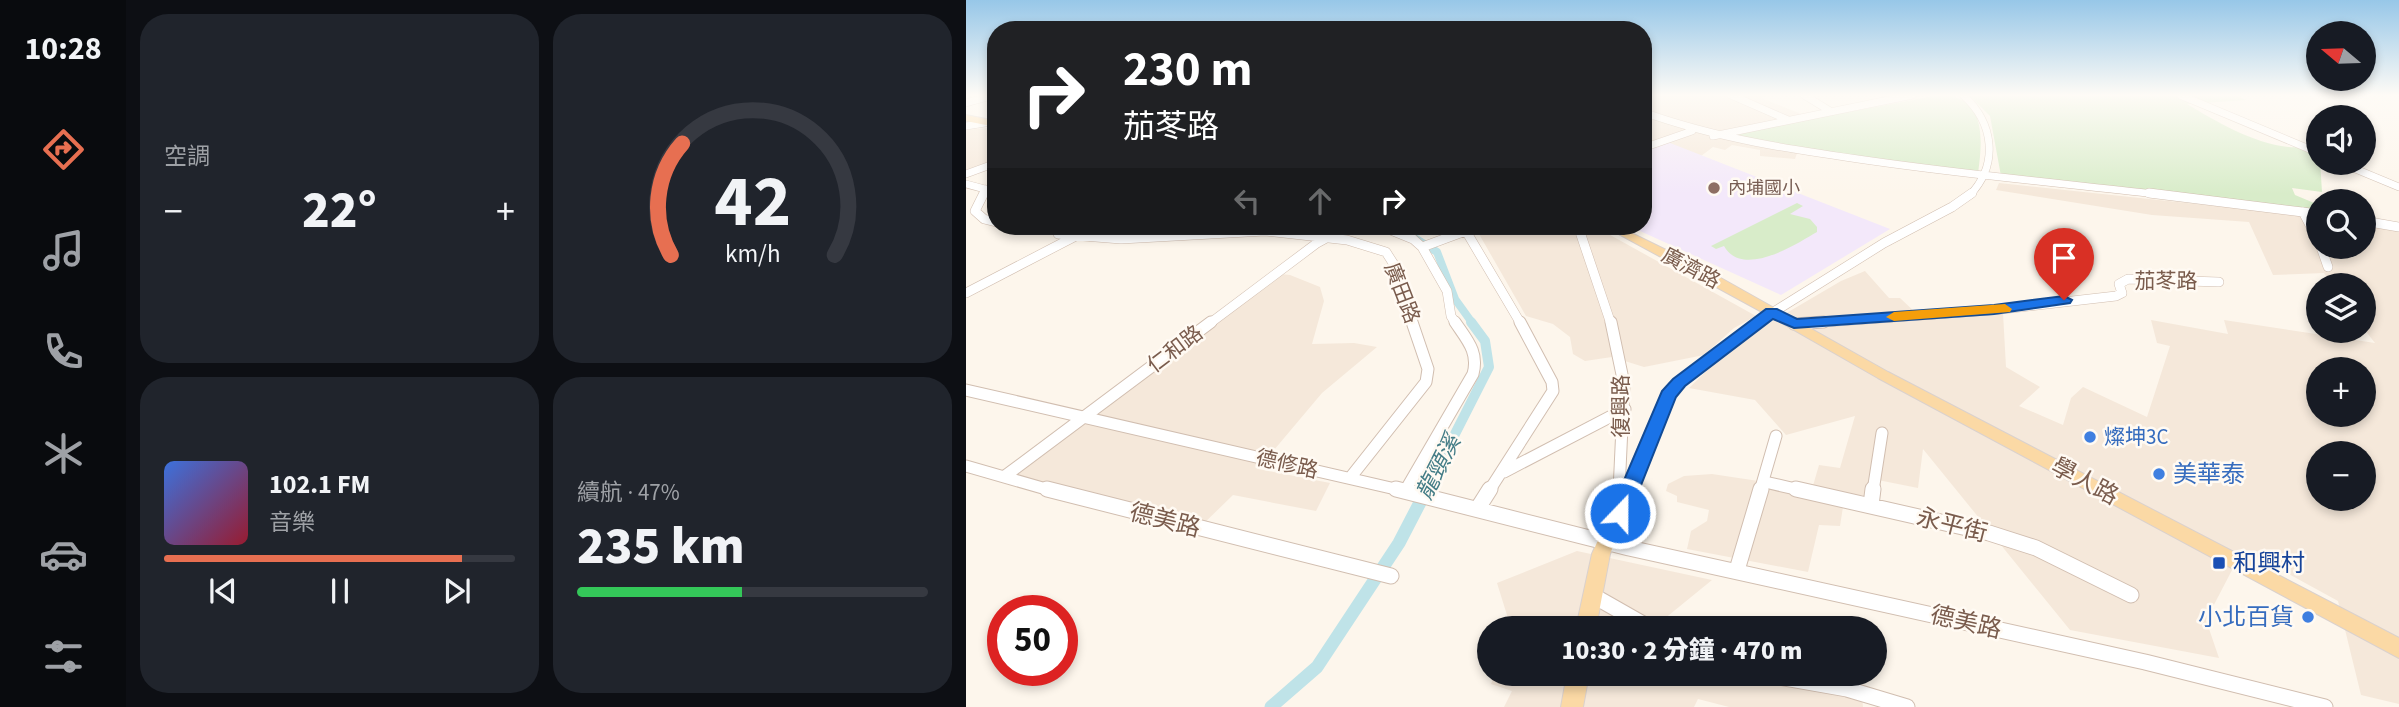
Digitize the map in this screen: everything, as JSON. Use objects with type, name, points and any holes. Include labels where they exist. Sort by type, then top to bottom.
[{"type":"main road","name":"廣濟路","points":[[1627,235],[1699,271],[1772,313]]},
{"type":"main road","name":"學人路","points":[[1772,313],[1883,375],[2399,649]]},
{"type":"main road","points":[[1620,513],[1668,395],[1679,383],[1772,313]]},
{"type":"main road","name":"復興路","points":[[1588,616],[1606,542],[1620,513]]},
{"type":"main road","points":[[1572,707],[1576,686]]},
{"type":"street","points":[[1684,128],[1710,136],[1984,177],[2306,212]]},
{"type":"street","points":[[1710,136],[1749,128]]},
{"type":"street","points":[[1772,313],[1879,245],[1917,223],[1948,211],[1974,190],[1987,170],[1988,128]]},
{"type":"street","points":[[2259,128],[2306,148]]},
{"type":"street","points":[[1652,145],[1692,131]]},
{"type":"street","points":[[966,174],[987,166]]},
{"type":"street","points":[[2370,175],[2399,187]]},
{"type":"street","points":[[966,184],[986,189],[975,211],[987,220]]},
{"type":"street","points":[[2303,212],[2306,218]]},
{"type":"street","points":[[2376,223],[2399,227]]},
{"type":"street","name":"廣田路","points":[[1063,235],[1134,242],[1211,235]]},
{"type":"street","points":[[966,293],[1076,235]]},
{"type":"street","name":"廣田路","points":[[1312,235],[1326,236],[1385,252],[1393,263],[1428,369],[1426,382],[1350,478]]},
{"type":"street","points":[[1403,235],[1422,247],[1447,291],[1451,316],[1473,348],[1477,360],[1473,374],[1408,492]]},
{"type":"street","points":[[1429,244],[1455,235]]},
{"type":"street","points":[[1469,235],[1492,272],[1552,382],[1553,391],[1478,508]]},
{"type":"street","name":"復興路","points":[[1581,235],[1622,365],[1625,409],[1617,487],[1620,513]]},
{"type":"street","name":"仁和路","points":[[1004,476],[1326,236]]},
{"type":"street","points":[[2325,259],[2328,267]]},
{"type":"street","name":"茄苳路","points":[[1794,324],[1994,310],[2116,296],[2122,293],[2119,284],[2128,279],[2219,282]]},
{"type":"street","name":"德修路","points":[[966,390],[1478,508],[1606,542]]},
{"type":"street","points":[[1501,474],[1625,409]]},
{"type":"street","points":[[1871,505],[1882,433]]},
{"type":"street","points":[[1737,570],[1765,482],[1776,436]]},
{"type":"street","name":"德美路","points":[[966,466],[1103,505],[1391,576]]},
{"type":"street","name":"永平街","points":[[1765,482],[1989,533],[2036,548],[2130,595]]},
{"type":"street","name":"德美路","points":[[1606,542],[2145,662],[2325,707]]},
{"type":"street","points":[[1592,595],[1629,616]]},
{"type":"street","points":[[1826,686],[1908,707]]},
{"type":"shaded area","points":[[987,128],[987,164],[966,172],[966,130]]},
{"type":"shaded area","points":[[1652,128],[1805,128],[1795,159],[1760,156],[1760,150],[1732,145],[1725,150],[1713,147],[1701,156],[1652,149]]},
{"type":"shaded area","name":"內埔國小","points":[[1665,141],[1890,229],[1781,295],[1649,235],[1652,235],[1652,146]]},
{"type":"shaded area","points":[[1999,183],[2306,216],[2306,259],[2376,259],[2376,227],[2399,230],[2399,704],[2361,695],[2338,601],[2243,549],[2206,620],[2219,658],[2070,630],[1923,449],[1918,488],[1878,480],[1875,496],[1845,494],[1840,526],[1819,525],[1808,572],[1687,549],[1691,531],[1707,521],[1709,510],[1677,502],[1677,496],[1666,491],[1668,484],[1684,476],[1712,474],[1812,489],[1819,465],[1840,468],[1855,416],[1786,435],[1755,400],[1689,388],[1734,344],[1841,281],[1865,271],[1889,298],[1900,298],[1917,314],[2003,313],[2006,367],[2040,387],[2019,406],[2063,425],[2071,398],[2083,387],[2147,417],[2170,346],[2157,343],[2151,320],[2228,334],[2224,320],[2306,332],[2306,343],[2376,343],[2376,273],[2273,275],[2249,222],[2152,215],[1996,190]]},
{"type":"shaded area","points":[[1480,235],[1610,235],[1756,316],[1734,328],[1704,355],[1644,367],[1612,357],[1585,361],[1573,354],[1570,337],[1553,324],[1526,316]]},
{"type":"shaded area","points":[[1271,273],[1290,275],[1320,287],[1324,301],[1312,344],[1354,343],[1377,347],[1322,393],[1258,469],[1330,483],[1316,511],[1233,495],[1197,530],[999,476]]},
{"type":"shaded area","points":[[1577,551],[1712,580],[1668,616],[1507,616],[1497,583]]},
{"type":"shaded area","points":[[1497,686],[1861,686],[1863,707],[1729,707],[1698,699],[1694,707],[1504,707],[1512,691]]},
{"type":"green space","points":[[1764,128],[1979,128],[1981,146],[1978,173],[1721,136]]},
{"type":"green space","points":[[1992,128],[2229,128],[2268,143],[2286,147],[2306,146],[2306,175],[2321,175],[2322,189],[2292,188],[2295,195],[2306,200],[2306,211],[2001,176]]},
{"type":"green space","points":[[1797,203],[1803,206],[1790,214],[1810,219],[1817,227],[1817,232],[1783,250],[1770,256],[1744,259],[1733,255],[1724,246],[1716,249],[1711,246]]},
{"type":"green space","points":[[1069,235],[1158,235],[1072,237]]},
{"type":"waterway","name":"龍頸溪","points":[[1410,235],[1437,252],[1455,299],[1473,324]]},
{"type":"waterway","name":"龍頸溪","points":[[1426,491],[1489,367],[1485,341],[1471,322]]},
{"type":"waterway","name":"龍頸溪","points":[[1271,707],[1317,667],[1399,543],[1427,489]]},
{"type":"slow traffic","points":[[1894,317],[2005,309]]},
{"type":"place","name":"內埔國小","points":[[1714,188]]},
{"type":"place","name":"燦坤3C","points":[[2090,437]]},
{"type":"place","name":"美華泰","points":[[2159,474]]},
{"type":"place","name":"和興村","points":[[2219,563]]},
{"type":"place","name":"小北百貨","points":[[2308,617]]},
{"type":"route","points":[[1620,513],[1668,395],[1743,331],[1772,313],[1794,324],[1994,310],[2064,300]]}]
